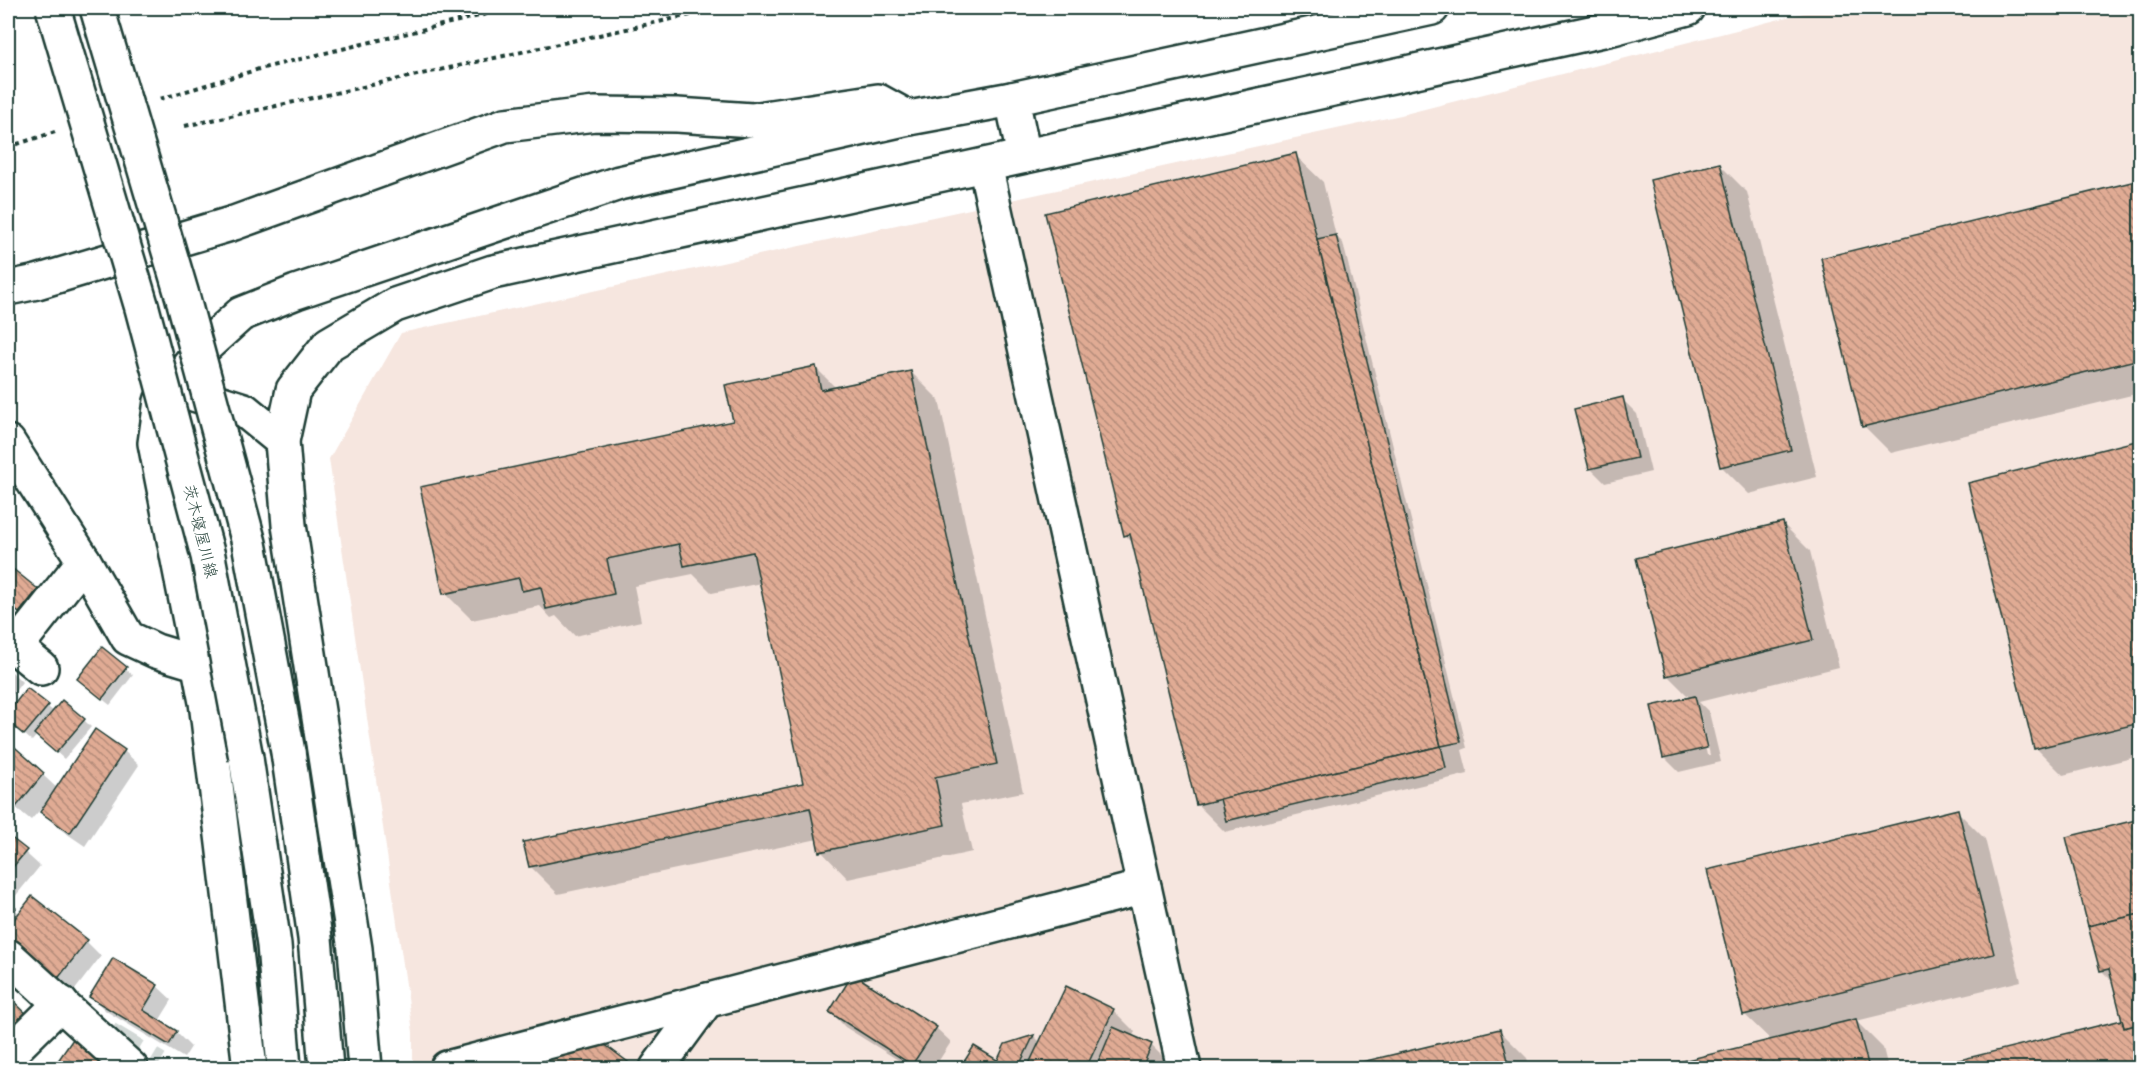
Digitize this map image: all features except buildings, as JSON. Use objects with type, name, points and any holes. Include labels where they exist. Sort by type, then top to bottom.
[{"type":"street","name":"茨木寝屋川線","points":[[53,8],[142,308],[208,556],[246,758],[274,945],[285,1068]]},
{"type":"street","points":[[97,8],[182,295],[249,543],[288,752],[315,938],[326,1068]]},
{"type":"street","points":[[250,1068],[206,702],[154,443],[160,401],[200,351],[241,314],[296,292],[620,183],[909,118],[1012,99],[1432,8]]},
{"type":"street","points":[[365,1068],[355,949],[289,525],[282,441],[292,390],[329,344],[395,305],[493,272],[1613,28],[1688,8]]},
{"type":"street","points":[[1012,99],[1024,156]]},
{"type":"street","points":[[8,288],[37,282],[234,223],[505,124],[595,114],[677,115],[752,120],[878,101],[909,118]]},
{"type":"street","points":[[985,165],[1184,1068]]},
{"type":"street","points":[[160,401],[185,391],[244,410],[282,441]]},
{"type":"street","points":[[8,442],[84,561],[128,638],[156,651],[199,664]]},
{"type":"street","points":[[41,668],[12,644],[84,561]]},
{"type":"street","points":[[447,1068],[1144,887]]},
{"type":"street","points":[[8,956],[130,1068]]},
{"type":"street","points":[[657,1068],[707,1000]]},
{"type":"street","points":[[8,1055],[61,1003]]},
{"type":"path","points":[[156,101],[259,69],[512,8]]},
{"type":"path","points":[[185,126],[722,8]]},
{"type":"path","points":[[8,147],[65,129]]},
{"type":"shaded area","points":[[1823,8],[2140,8],[2140,1068],[413,1068],[413,1032],[329,459],[401,333],[1401,115]]},
{"type":"tunnel","points":[[107,1038],[157,1068]]}]
